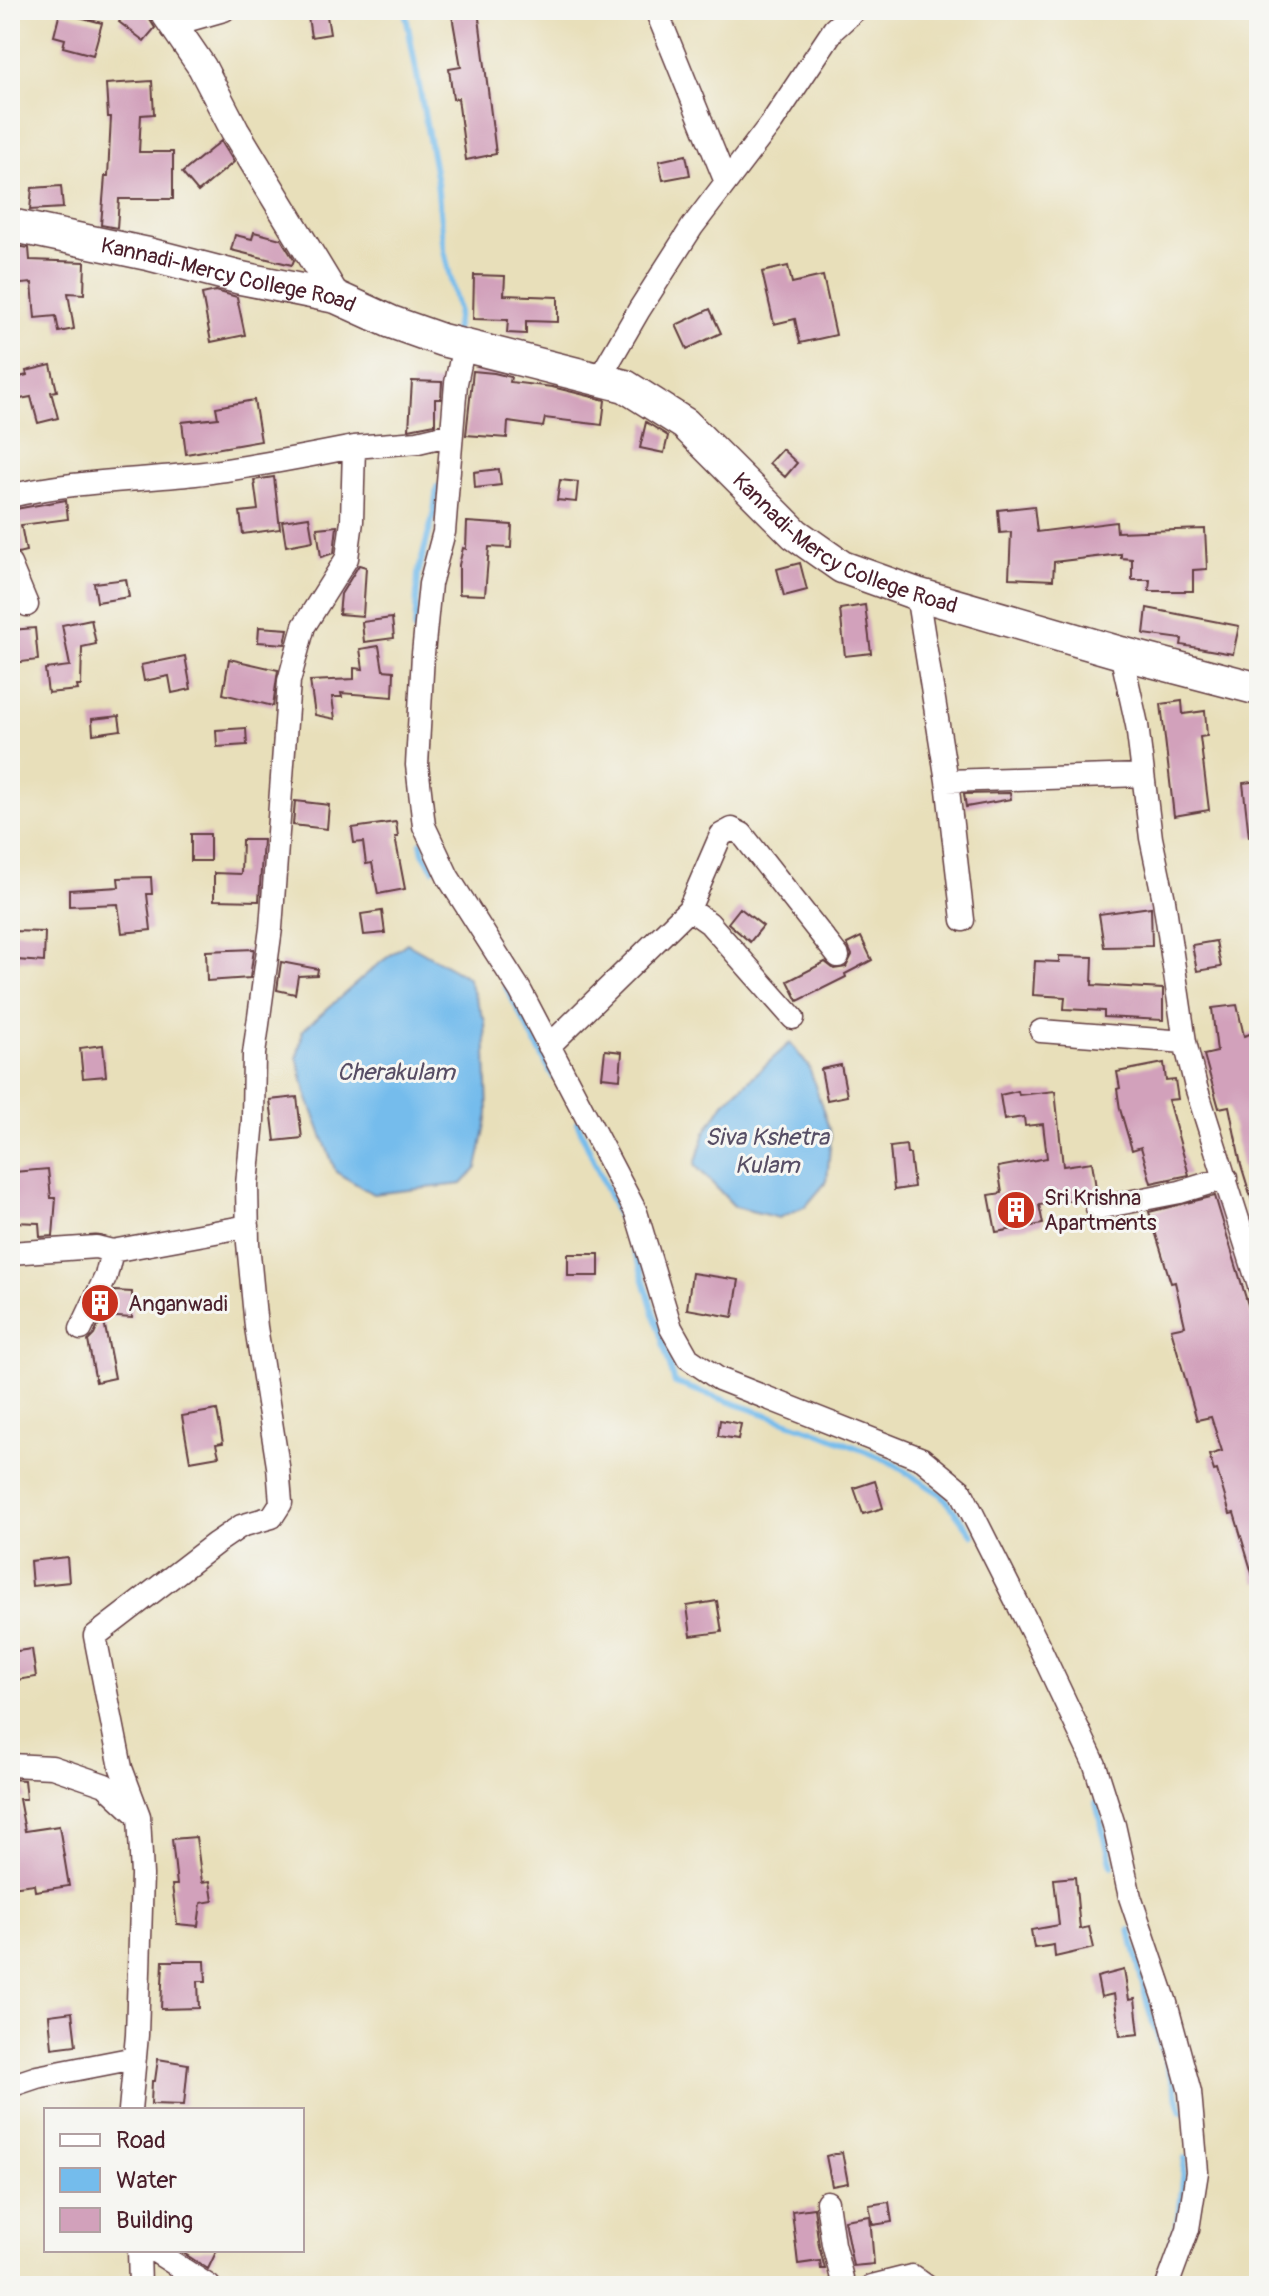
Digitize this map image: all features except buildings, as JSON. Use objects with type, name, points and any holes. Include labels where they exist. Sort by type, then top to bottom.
[{"type":"main road","name":"Kannadi-Mercy College Road","points":[[10,225],[336,297],[391,322],[453,343],[625,386],[685,424],[795,534],[842,567],[917,594],[1258,689]]},
{"type":"street","points":[[169,19],[189,20],[224,10]]},
{"type":"street","points":[[656,10],[726,182]]},
{"type":"street","points":[[599,379],[692,227],[772,122],[834,29],[855,10]]},
{"type":"street","points":[[169,19],[202,67],[235,131],[336,297]]},
{"type":"street","points":[[453,343],[456,383],[443,436],[444,532],[430,584],[423,654],[417,765],[424,826],[448,877],[498,952],[636,1212],[671,1328],[688,1358],[719,1379],[922,1459],[961,1491],[1095,1765],[1114,1825],[1130,1897],[1166,2003],[1190,2092],[1197,2172],[1188,2229],[1167,2286]]},
{"type":"street","points":[[10,496],[82,483],[139,480],[257,466],[354,447],[418,442],[443,436]]},
{"type":"street","points":[[130,2108],[142,1875],[139,1816],[121,1768],[95,1636],[241,1526],[272,1517],[281,1503],[256,1327],[248,1226],[247,1185],[253,1120],[254,1054],[271,928],[289,681],[304,626],[347,558],[352,521],[354,447]]},
{"type":"street","points":[[10,564],[27,605]]},
{"type":"street","points":[[917,594],[947,781],[963,920]]},
{"type":"street","points":[[1121,653],[1137,725],[1151,838],[1164,900],[1185,1042],[1196,1087],[1259,1286]]},
{"type":"street","points":[[947,781],[1143,775]]},
{"type":"street","points":[[549,1046],[689,909],[721,835],[732,829],[742,834],[838,956]]},
{"type":"street","points":[[689,909],[709,923],[793,1018]]},
{"type":"street","points":[[1041,1031],[1185,1042]]},
{"type":"street","points":[[1097,1208],[1180,1192],[1226,1178]]},
{"type":"street","points":[[10,1253],[96,1247],[112,1251],[248,1226]]},
{"type":"street","points":[[81,1329],[106,1276],[112,1251]]},
{"type":"street","points":[[10,1765],[52,1767],[105,1785],[139,1816]]},
{"type":"street","points":[[10,2086],[37,2077],[135,2058]]},
{"type":"street","points":[[827,2202],[833,2244],[844,2286]]},
{"type":"street","points":[[139,2252],[140,2286]]},
{"type":"street","points":[[156,2252],[209,2286]]},
{"type":"street","points":[[872,2286],[912,2276],[926,2286]]},
{"type":"water","name":"Cherakulam","points":[[407,943],[467,977],[485,1021],[488,1114],[477,1168],[462,1184],[373,1194],[336,1172],[308,1099],[297,1058],[303,1030]]},
{"type":"water","name":"Siva Kshetra Kulam","points":[[790,1043],[809,1067],[831,1135],[827,1181],[806,1206],[779,1218],[735,1207],[695,1165],[705,1133],[724,1103]]},
{"type":"waterway","points":[[405,10],[437,182],[444,251],[458,310],[455,333]]},
{"type":"waterway","points":[[415,630],[418,574],[434,513],[437,487]]},
{"type":"waterway","points":[[421,843],[433,869]]},
{"type":"waterway","points":[[506,987],[553,1076]]},
{"type":"waterway","points":[[577,1122],[639,1264],[675,1383],[823,1434],[887,1460],[942,1495],[973,1535]]},
{"type":"waterway","points":[[1096,1803],[1112,1866]]},
{"type":"waterway","points":[[1130,1930],[1149,2010],[1182,2112]]},
{"type":"waterway","points":[[1172,2242],[1180,2209],[1185,2158]]},
{"type":"place","name":"Sri Krishna Apartments","points":[[1016,1210]]},
{"type":"place","name":"Anganwadi","points":[[100,1303]]}]
